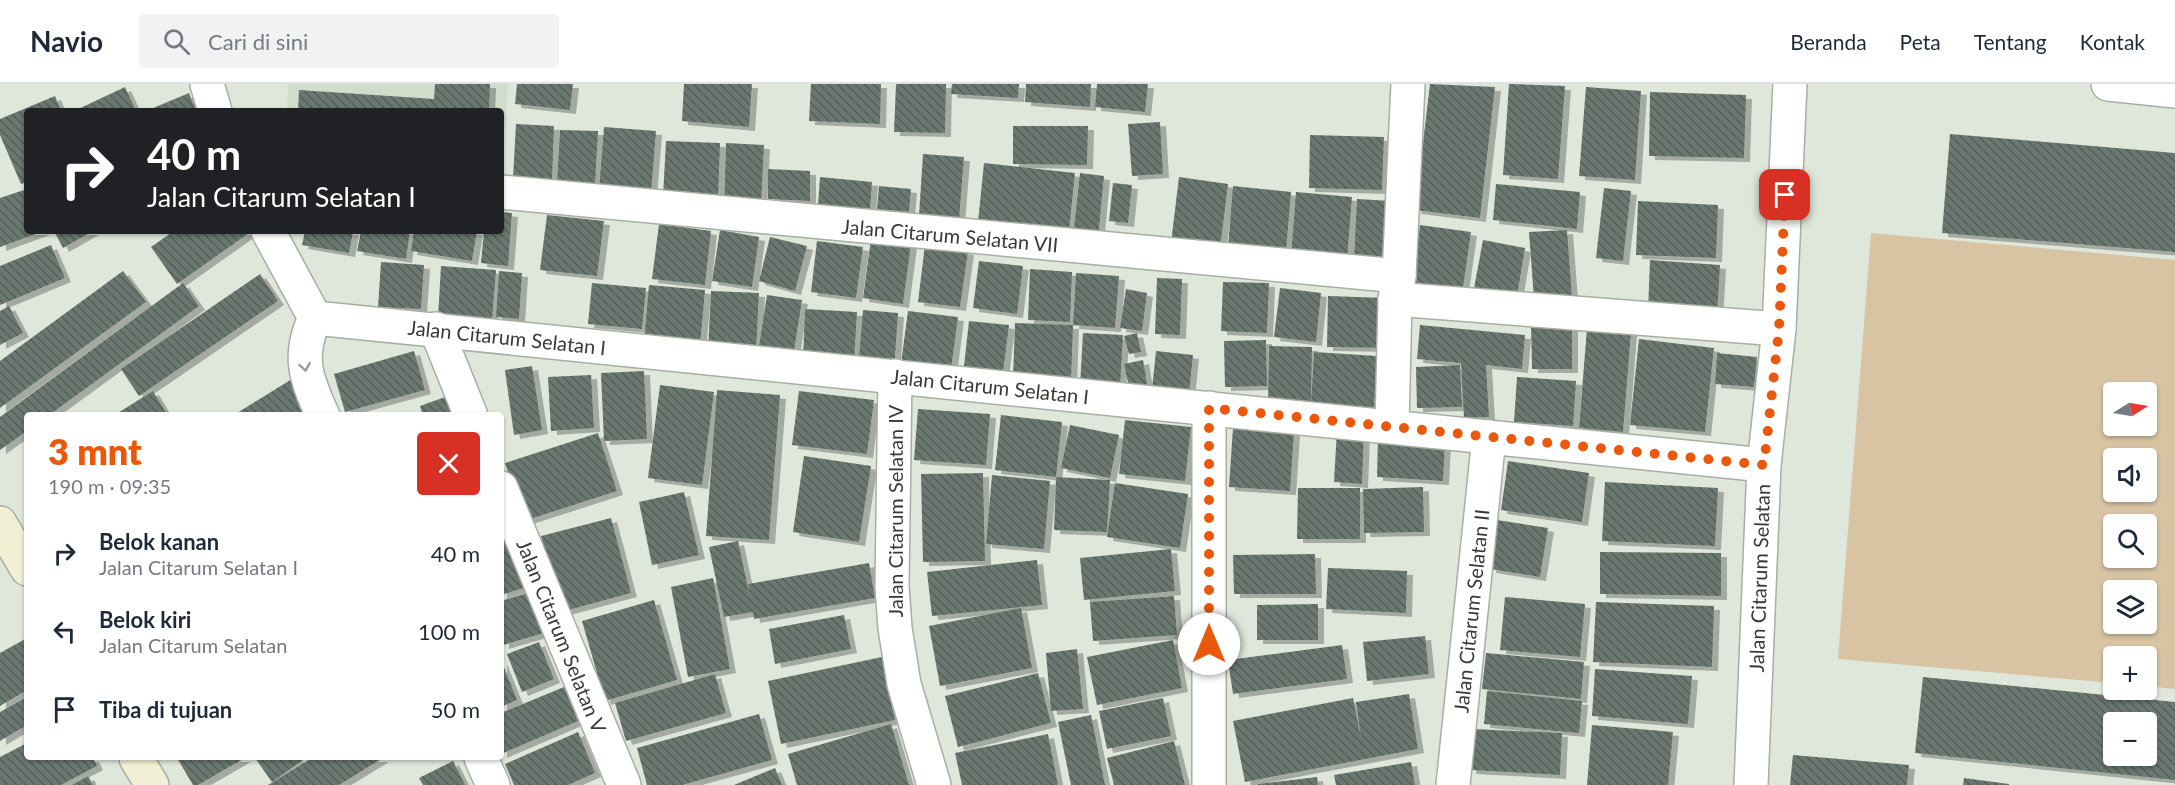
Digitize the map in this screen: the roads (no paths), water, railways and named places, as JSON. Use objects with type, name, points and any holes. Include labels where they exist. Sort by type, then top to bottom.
[{"type":"street","points":[[207,84],[214,108]]},
{"type":"street","points":[[1392,427],[1408,84]]},
{"type":"street","name":"Jalan Citarum Selatan","points":[[1751,785],[1764,465],[1779,329],[1790,84]]},
{"type":"street","points":[[2108,84],[2175,91]]},
{"type":"street","name":"Jalan Citarum Selatan VII","points":[[504,192],[1779,329]]},
{"type":"street","points":[[270,234],[315,318],[303,354],[308,381],[321,412]]},
{"type":"street","name":"Jalan Citarum Selatan I","points":[[315,318],[1764,465]]},
{"type":"street","points":[[435,329],[469,412]]},
{"type":"street","name":"Jalan Citarum Selatan IV","points":[[895,376],[892,586],[895,627],[904,684],[934,785]]},
{"type":"street","points":[[1209,408],[1209,785]]},
{"type":"street","name":"Jalan Citarum Selatan II","points":[[1453,785],[1489,437]]},
{"type":"street","name":"Jalan Citarum Selatan V","points":[[504,495],[624,785]]},
{"type":"street","points":[[0,523],[24,564]]},
{"type":"street","points":[[137,760],[152,785]]},
{"type":"street","points":[[482,760],[493,785]]}]
